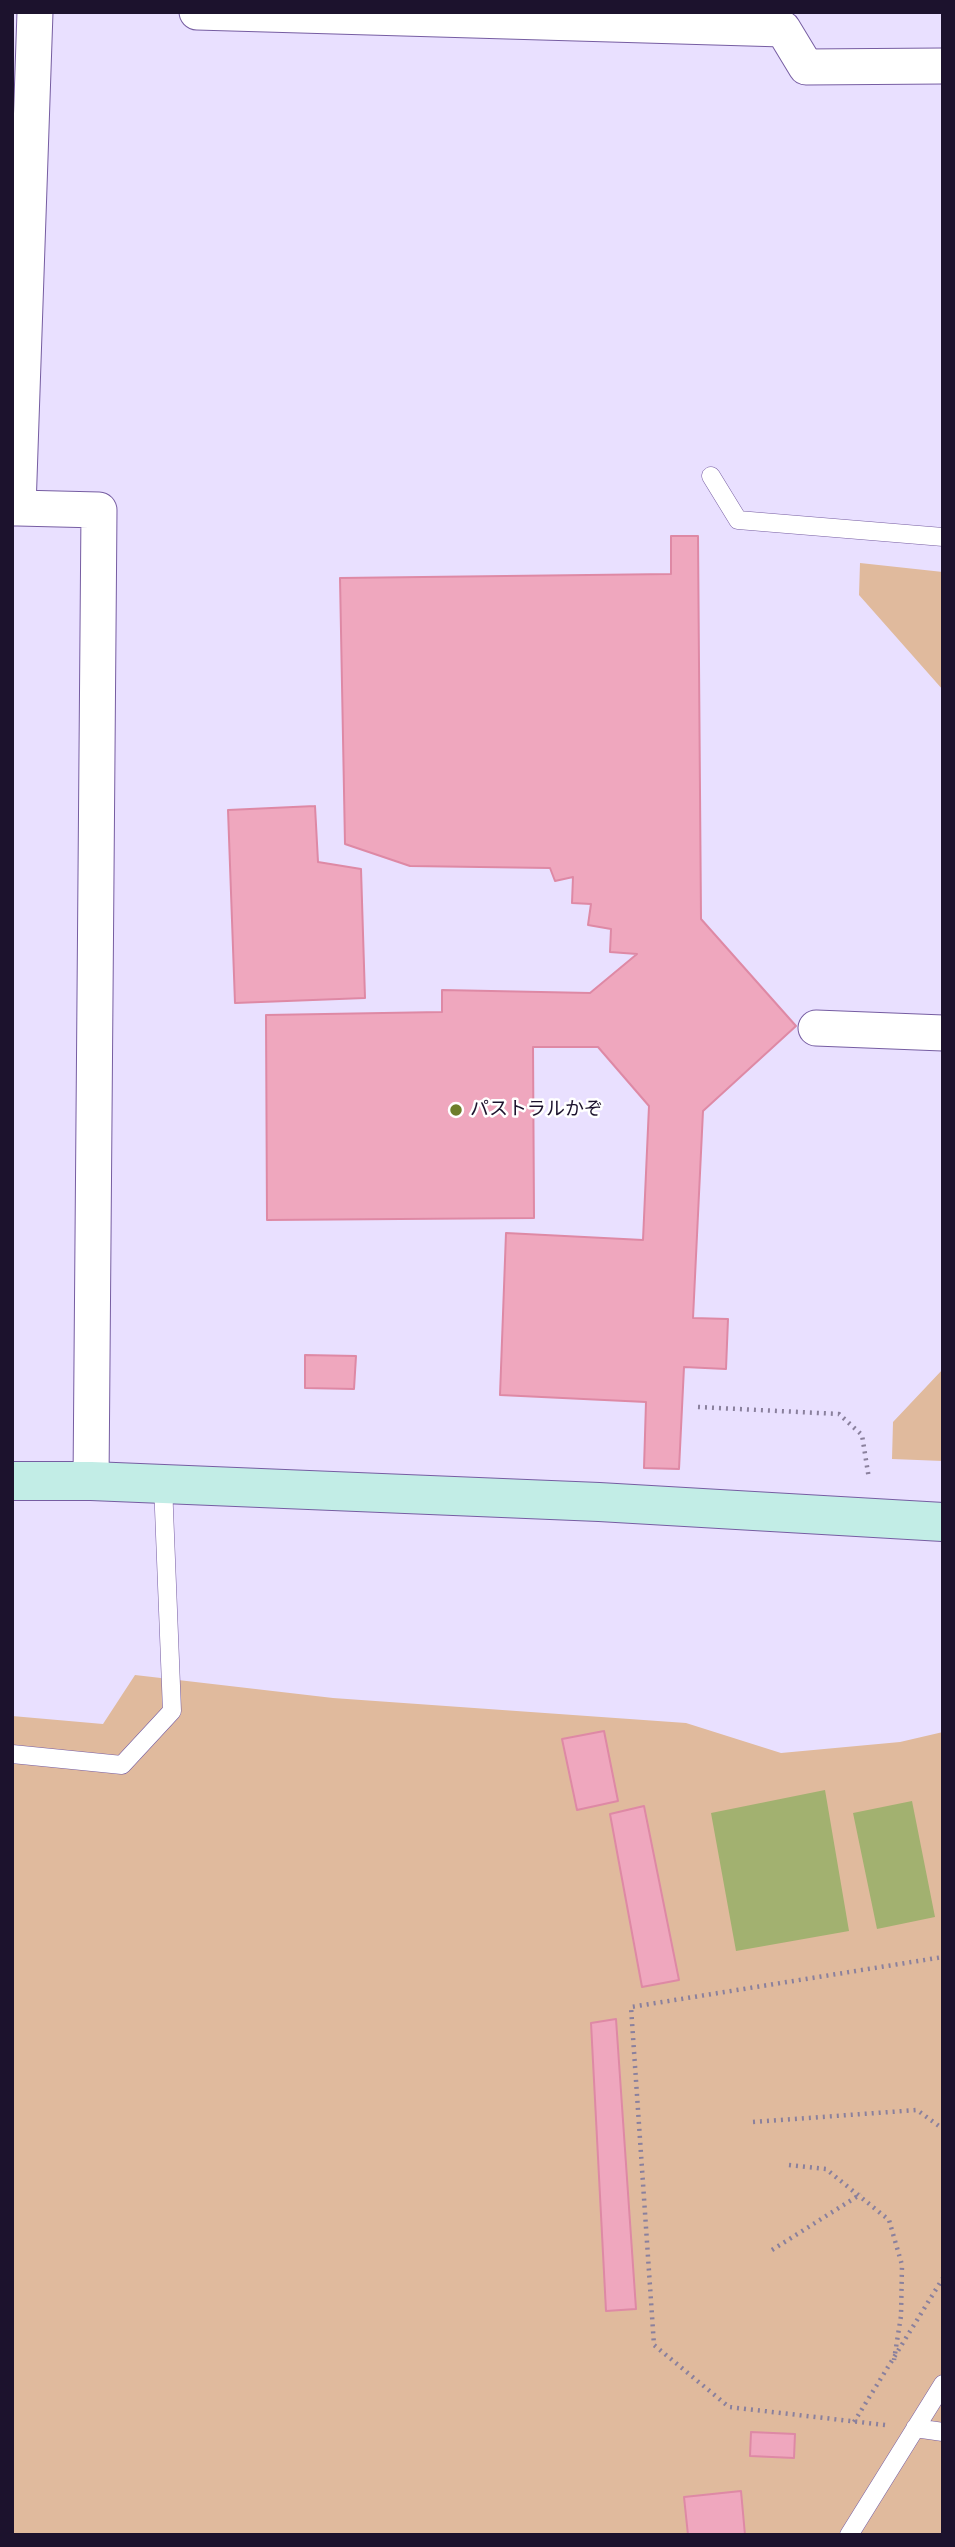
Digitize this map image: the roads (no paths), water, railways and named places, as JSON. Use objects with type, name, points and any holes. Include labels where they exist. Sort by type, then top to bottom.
[{"type":"street","points":[[35,12],[15,508],[99,510],[91,1481]]},
{"type":"street","points":[[197,12],[783,29],[806,67],[943,66]]},
{"type":"street","points":[[816,1028],[943,1032]]},
{"type":"street","points":[[12,1481],[91,1481],[599,1502],[943,1522]]},
{"type":"lane","points":[[711,476],[738,520],[943,537]]},
{"type":"lane","points":[[12,1754],[122,1765],[173,1711],[163,1484]]},
{"type":"lane","points":[[849,2535],[943,2384]]},
{"type":"lane","points":[[915,2428],[943,2432]]},
{"type":"place","name":"パストラルかぞ","points":[[456,1110]]}]
